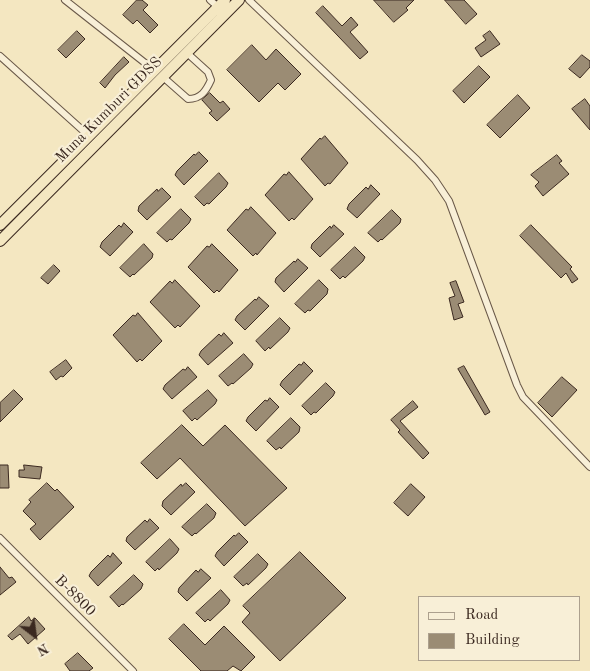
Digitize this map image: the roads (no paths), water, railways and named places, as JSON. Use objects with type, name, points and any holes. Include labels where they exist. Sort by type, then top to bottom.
[{"type":"highway","name":"Muna Kumburi GDSS","points":[[0,240],[240,0]]},
{"type":"highway","name":"Muna Kumburi GDSS","points":[[0,226],[154,70],[217,2]]},
{"type":"street","points":[[65,0],[154,70]]},
{"type":"street","points":[[249,0],[357,102],[435,180],[449,201],[523,397],[590,467]]},
{"type":"street","points":[[163,77],[188,99],[196,99],[206,90],[211,80],[208,72],[187,53]]},
{"type":"street","points":[[0,56],[89,136]]},
{"type":"street","name":"B-8800","points":[[0,538],[133,671]]}]
